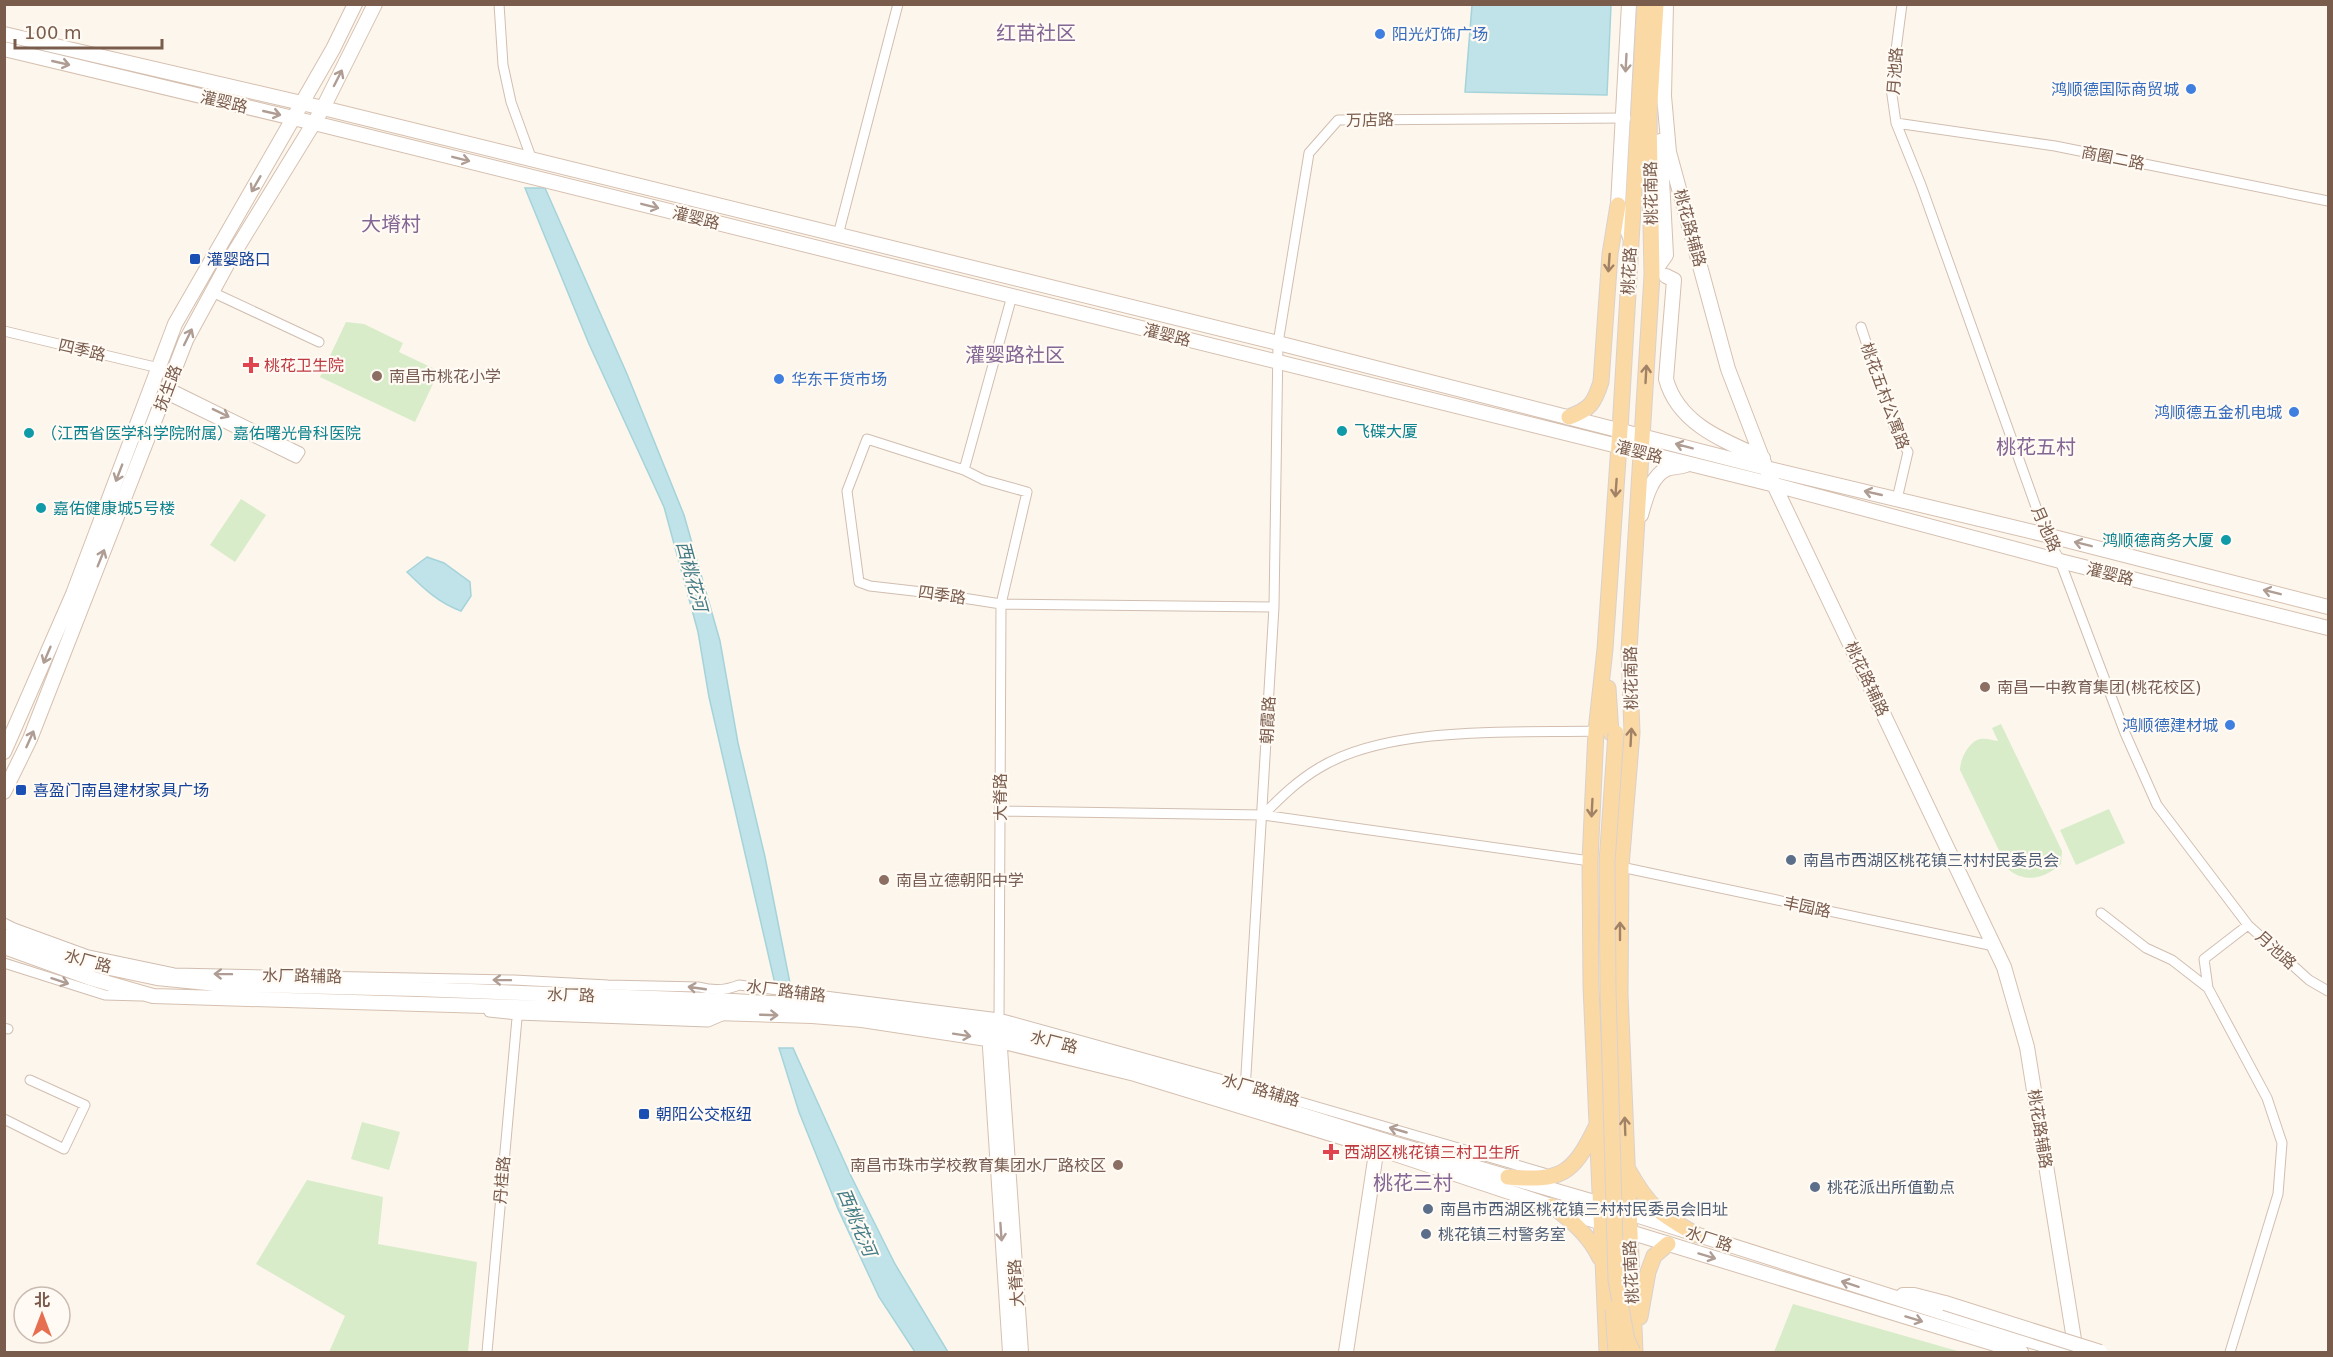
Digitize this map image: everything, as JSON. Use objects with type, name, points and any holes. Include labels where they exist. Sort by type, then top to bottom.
[{"type":"main road","name":"抚生路","points":[[4,752],[73,594],[175,324],[302,104],[355,4]]},
{"type":"main road","name":"抚生路","points":[[4,792],[30,739],[186,340],[212,292],[323,108],[375,4]]},
{"type":"main road","points":[[1569,417],[1587,410],[1601,382],[1610,254],[1630,118],[1629,4]]},
{"type":"main road","name":"桃花路","points":[[1620,430],[1631,240],[1630,118],[1645,4]]},
{"type":"main road","name":"桃花南路","points":[[1634,1350],[1620,993],[1621,867],[1632,733],[1629,650],[1642,436],[1659,276],[1650,118],[1656,4]]},
{"type":"main road","points":[[1663,4],[1660,141],[1666,255],[1659,276],[1674,280],[1666,379],[1670,394],[1692,419],[1713,437],[1765,463]]},
{"type":"main road","name":"桃花路辅路","points":[[1663,4],[1664,96],[1670,152],[1728,369],[1775,485],[2004,967],[2027,1047],[2076,1353]]},
{"type":"main road","name":"灌婴路","points":[[4,34],[323,108],[1642,436],[1765,463],[1897,499],[2328,607]]},
{"type":"main road","name":"灌婴路","points":[[4,49],[294,118],[1775,485],[2060,561],[2328,628]]},
{"type":"main road","points":[[1618,206],[1631,240]]},
{"type":"main road","name":"桃花南路","points":[[1607,1353],[1591,987],[1590,861],[1608,732],[1605,649],[1620,430]]},
{"type":"main road","points":[[1636,531],[1646,498],[1660,474],[1665,469],[1690,465]]},
{"type":"main road","points":[[1616,1353],[1611,1278],[1602,989],[1602,862],[1608,732],[1629,650]]},
{"type":"main road","points":[[1608,732],[1608,990],[1616,1280],[1627,1340],[1634,1350]]},
{"type":"main road","name":"水厂路","points":[[4,936],[91,964],[157,978],[216,984],[417,989],[863,1008],[995,1031],[1136,1063],[1245,1097],[1377,1146],[1602,1223],[2021,1353]]},
{"type":"main road","name":"水厂路","points":[[4,947],[90,978],[153,996],[349,1002]]},
{"type":"main road","name":"水厂路","points":[[372,1003],[433,1004],[517,1011],[727,1013],[862,1020],[995,1031]]},
{"type":"main road","name":"大脊路","points":[[995,1031],[1010,1353]]},
{"type":"main road","name":"大脊路","points":[[995,1031],[1021,1353]]},
{"type":"main road","points":[[1508,1177],[1540,1179],[1555,1177],[1570,1167],[1586,1149],[1597,1125]]},
{"type":"main road","points":[[1346,1353],[1377,1146]]},
{"type":"main road","name":"水厂路","points":[[1377,1146],[1508,1177],[1601,1204],[2066,1353]]},
{"type":"main road","points":[[1627,1168],[1642,1195],[1658,1212],[1697,1235]]},
{"type":"main road","points":[[1552,1206],[1576,1224],[1593,1243],[1603,1265]]},
{"type":"main road","points":[[1634,1350],[1648,1272],[1654,1257],[1668,1244]]},
{"type":"main road","points":[[1886,1296],[1914,1295],[1945,1303],[2100,1353]]},
{"type":"street","points":[[499,4],[503,65],[511,102],[532,160]]},
{"type":"street","points":[[838,235],[898,4]]},
{"type":"street","name":"月池路","points":[[1902,4],[1891,88],[1896,123],[1921,185],[2046,535],[2060,561],[2125,733],[2157,805],[2248,925],[2309,980],[2328,991]]},
{"type":"street","name":"万店路","points":[[1278,344],[1309,153],[1338,120],[1630,118]]},
{"type":"street","name":"商圈二路","points":[[1896,123],[2055,146],[2328,201]]},
{"type":"street","points":[[1664,210],[1685,209]]},
{"type":"street","points":[[212,292],[319,342]]},
{"type":"street","points":[[964,470],[1011,296]]},
{"type":"street","name":"桃花五村公寓路","points":[[1861,327],[1896,432],[1908,452],[1897,499]]},
{"type":"street","name":"四季路","points":[[4,331],[159,368]]},
{"type":"street","name":"朝霞路","points":[[1245,1097],[1274,607],[1278,344]]},
{"type":"street","points":[[167,391],[300,452],[296,458],[167,391]]},
{"type":"street","name":"四季路","points":[[964,470],[867,439],[847,491],[859,582],[870,586],[1001,604],[1274,607]]},
{"type":"street","name":"大脊路","points":[[964,470],[984,480],[1027,492],[1001,604],[1000,811],[995,1031]]},
{"type":"street","points":[[1263,814],[1293,785],[1320,767],[1347,754],[1377,745],[1432,736],[1497,732],[1608,732]]},
{"type":"street","points":[[1000,811],[1263,814],[1590,861]]},
{"type":"street","name":"丰园路","points":[[1621,867],[1994,946]]},
{"type":"street","points":[[2101,914],[2146,948],[2172,960],[2208,988]]},
{"type":"street","name":"水厂路辅路","points":[[4,923],[88,955],[174,973],[514,980],[699,987],[711,991],[739,985],[750,986],[995,1031],[1037,1056],[1132,1079],[1377,1146]]},
{"type":"street","points":[[2230,1353],[2278,1194],[2282,1143],[2267,1098],[2208,988],[2204,959],[2248,925]]},
{"type":"street","name":"水厂路辅路","points":[[4,963],[105,996],[372,1003]]},
{"type":"street","name":"丹桂路","points":[[487,1353],[517,1011]]},
{"type":"street","points":[[4,1119],[64,1149],[85,1105],[30,1080]]},
{"type":"street","name":"水厂路辅路","points":[[1245,1097],[1555,1177]]},
{"type":"green space","points":[[346,322],[364,324],[403,343],[399,352],[439,371],[415,422],[320,377]]},
{"type":"green space","points":[[241,499],[266,515],[235,562],[210,545]]},
{"type":"green space","points":[[2001,724],[2062,851],[2061,864],[2042,876],[2021,877],[2008,869],[1960,770],[1961,762],[1970,745],[1982,739],[1998,741],[1992,728]]},
{"type":"green space","points":[[2109,809],[2125,843],[2076,865],[2060,830]]},
{"type":"green space","points":[[362,1122],[400,1132],[389,1170],[351,1159]]},
{"type":"green space","points":[[307,1180],[383,1197],[378,1244],[477,1262],[468,1352],[329,1352],[345,1316],[256,1264]]},
{"type":"green space","points":[[1793,1304],[1961,1352],[1774,1352]]},
{"type":"water","points":[[1472,5],[1611,5],[1607,95],[1465,92]]},
{"type":"water","name":"西桃花河","points":[[525,188],[545,188],[627,374],[684,515],[720,641],[738,743],[765,857],[790,983],[775,984],[709,697],[698,632],[664,507],[589,344]]},
{"type":"water","points":[[427,557],[444,563],[470,582],[471,596],[461,611],[432,595],[407,572]]},
{"type":"water","name":"西桃花河","points":[[779,1048],[793,1048],[850,1174],[895,1264],[948,1352],[915,1352],[879,1297],[838,1209],[799,1112]]},
{"type":"place","name":"阳光灯饰广场","points":[[1380,34]]},
{"type":"place","name":"鸿顺德国际商贸城","points":[[2191,89]]},
{"type":"place","name":"灌婴路口","points":[[195,259]]},
{"type":"place","name":"桃花卫生院","points":[[251,365]]},
{"type":"place","name":"南昌市桃花小学","points":[[377,376]]},
{"type":"place","name":"华东干货市场","points":[[779,379]]},
{"type":"place","name":"鸿顺德五金机电城","points":[[2294,412]]},
{"type":"place","name":"飞碟大厦","points":[[1342,431]]},
{"type":"place","name":"（江西省医学科学院附属）嘉佑曙光骨科医院","points":[[29,433]]},
{"type":"place","name":"嘉佑健康城5号楼","points":[[41,508]]},
{"type":"place","name":"鸿顺德商务大厦","points":[[2226,540]]},
{"type":"place","name":"南昌一中教育集团(桃花校区)","points":[[1985,687]]},
{"type":"place","name":"鸿顺德建材城","points":[[2230,725]]},
{"type":"place","name":"喜盈门南昌建材家具广场","points":[[21,790]]},
{"type":"place","name":"南昌市西湖区桃花镇三村村民委员会","points":[[1791,860]]},
{"type":"place","name":"南昌立德朝阳中学","points":[[884,880]]},
{"type":"place","name":"朝阳公交枢纽","points":[[644,1114]]},
{"type":"place","name":"西湖区桃花镇三村卫生所","points":[[1331,1152]]},
{"type":"place","name":"南昌市珠市学校教育集团水厂路校区","points":[[1118,1165]]},
{"type":"place","name":"桃花派出所值勤点","points":[[1815,1187]]},
{"type":"place","name":"南昌市西湖区桃花镇三村村民委员会旧址","points":[[1428,1209]]},
{"type":"place","name":"桃花镇三村警务室","points":[[1426,1234]]},
{"type":"district","name":"红苗社区","points":[[1036,33]]},
{"type":"district","name":"大塉村","points":[[391,224]]},
{"type":"district","name":"灌婴路社区","points":[[1015,355]]},
{"type":"district","name":"桃花五村","points":[[2036,447]]},
{"type":"district","name":"桃花三村","points":[[1413,1183]]}]
